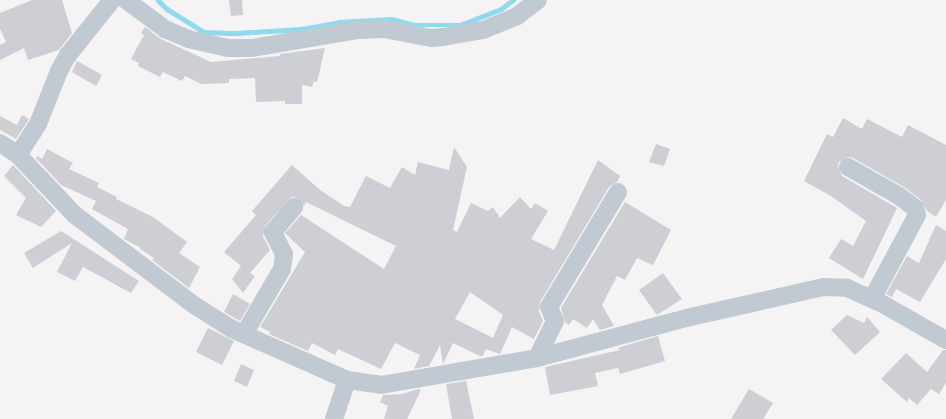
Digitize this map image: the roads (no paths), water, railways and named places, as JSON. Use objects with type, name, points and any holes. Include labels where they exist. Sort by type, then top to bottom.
[{"type":"street","points":[[18,154],[38,124],[59,71],[68,55],[112,0]]},
{"type":"street","points":[[126,0],[164,29],[177,35],[210,44],[240,48],[358,30],[384,30],[431,38],[443,37],[483,30],[517,16],[538,0]]},
{"type":"street","points":[[0,143],[18,154],[75,215],[194,305],[244,334],[347,380],[381,385],[537,358],[686,318],[824,287],[847,288],[872,299],[946,340]]},
{"type":"street","points":[[848,167],[899,196],[914,208],[917,215],[872,299]]},
{"type":"street","points":[[537,358],[555,321],[549,307],[618,192]]},
{"type":"street","points":[[244,334],[282,268],[284,254],[273,232],[294,207]]},
{"type":"street","points":[[334,419],[347,380]]},
{"type":"waterway","points":[[158,0],[167,9],[204,32],[236,33],[301,29],[339,22],[391,19],[415,25],[460,25],[501,9],[513,0]]}]
